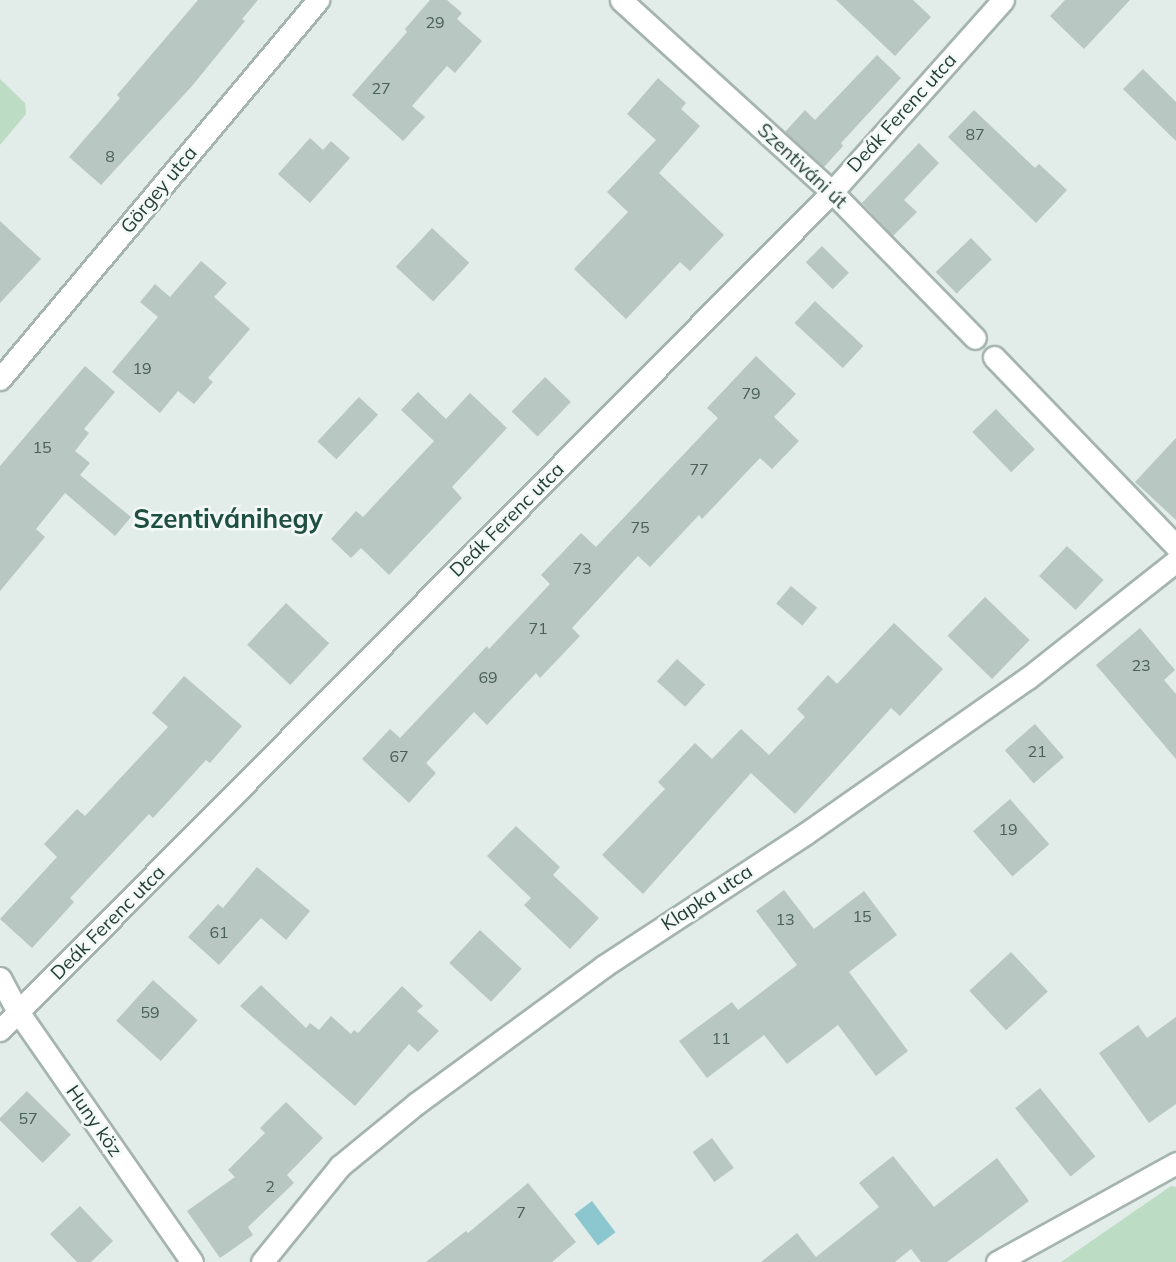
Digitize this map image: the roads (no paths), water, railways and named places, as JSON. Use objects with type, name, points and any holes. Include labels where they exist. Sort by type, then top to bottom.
[{"type":"street","name":"Görgey utca","points":[[0,379],[317,0]]},
{"type":"street","name":"Szentiváni út","points":[[621,0],[832,192],[975,338]]},
{"type":"street","name":"Deák Ferenc utca","points":[[0,1030],[832,192],[1003,0]]},
{"type":"street","points":[[994,357],[1176,547]]},
{"type":"street","name":"Klapka utca","points":[[262,1262],[340,1166],[417,1103],[604,965],[805,834],[1028,678],[1176,561]]},
{"type":"street","name":"Huny köz","points":[[0,978],[19,1013],[192,1262]]},
{"type":"street","points":[[998,1262],[1176,1163]]},
{"type":"water","points":[[592,1201],[615,1232],[598,1245],[574,1214]]},
{"type":"district","name":"Szentivánihegy","points":[[228,519]]}]
